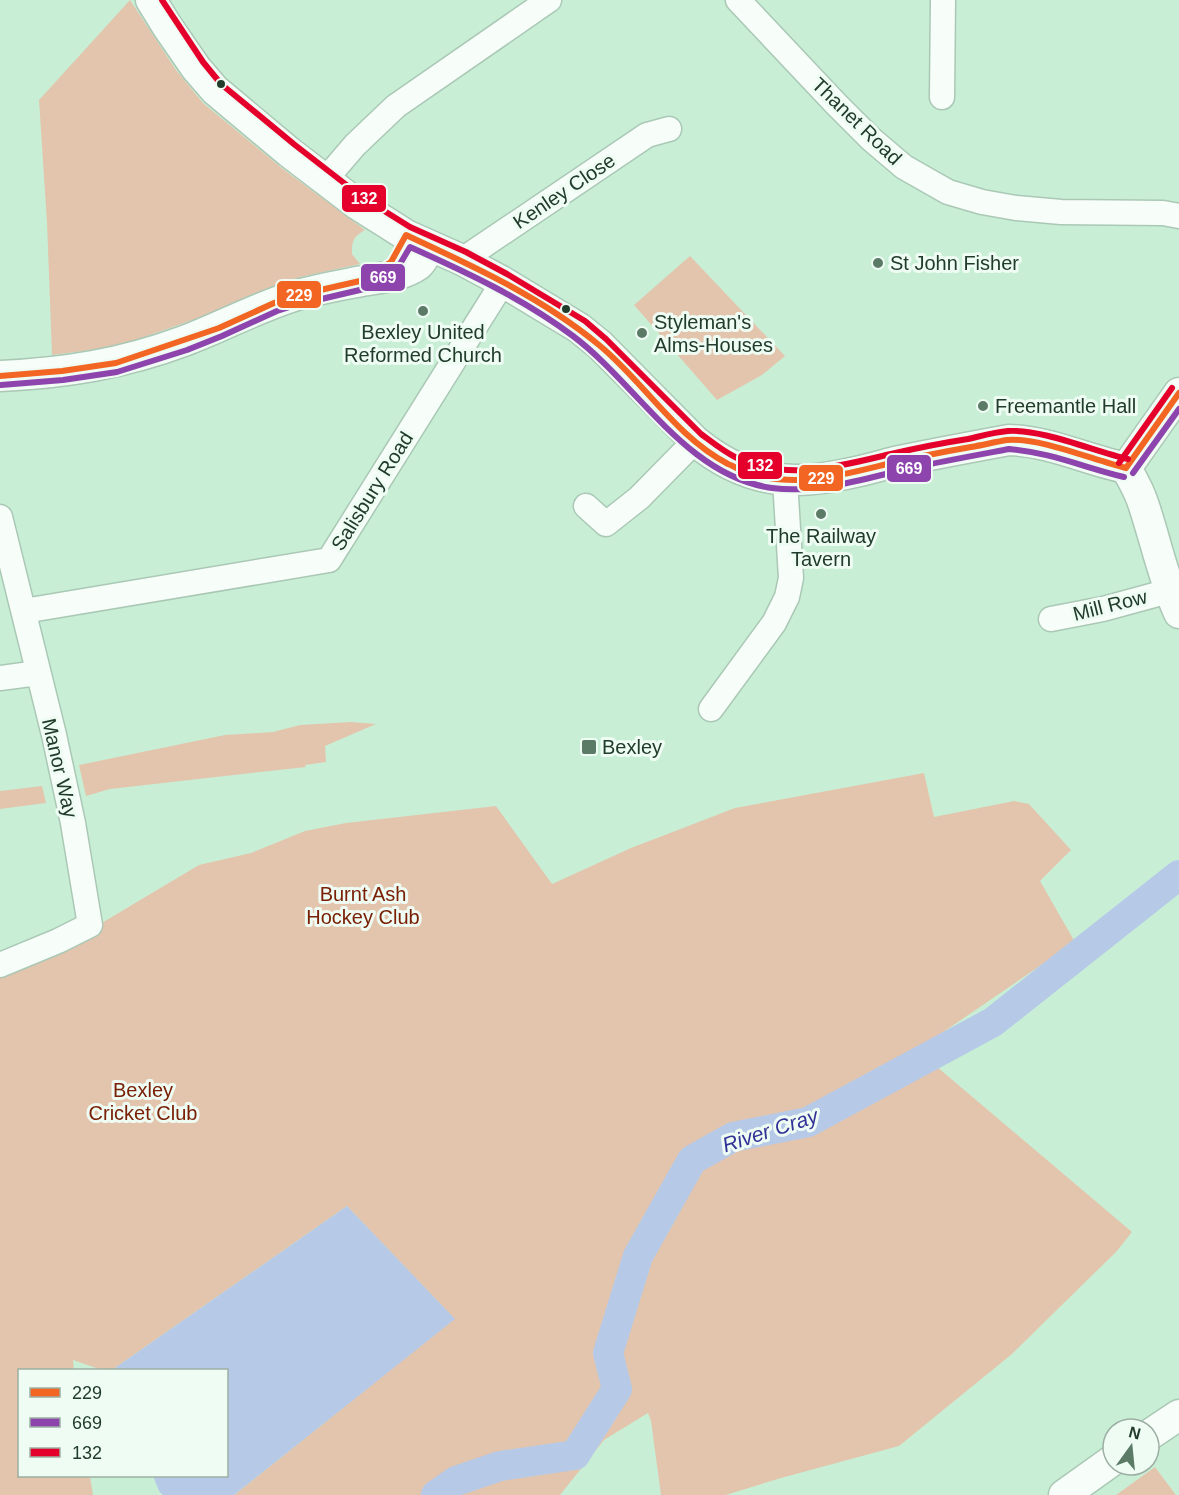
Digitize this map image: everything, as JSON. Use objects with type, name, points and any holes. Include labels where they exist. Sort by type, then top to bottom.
[{"type":"main road","points":[[151,0],[196,68],[215,90],[280,145],[357,204],[418,241],[462,260],[503,282],[579,328],[600,345],[695,441],[731,466],[754,475],[785,480],[845,475],[920,457],[1009,440],[1039,444],[1126,468],[1144,506],[1174,602]]},
{"type":"main road","points":[[0,376],[62,371],[116,363],[184,341],[294,296],[360,281],[391,262],[418,241]]},
{"type":"main road","points":[[1126,468],[1179,393]]},
{"type":"main road","points":[[1161,1427],[1179,1415]]},
{"type":"main road","points":[[1064,1495],[1101,1469]]},
{"type":"street","points":[[325,180],[355,145],[396,106],[549,0]]},
{"type":"street","name":"Thanet Road","points":[[738,0],[871,139],[904,167],[948,192],[982,202],[1016,208],[1061,212],[1163,213],[1179,216]]},
{"type":"street","points":[[942,97],[944,0]]},
{"type":"street","name":"Kenley Close","points":[[462,260],[647,135],[669,129]]},
{"type":"street","name":"Salisbury Road","points":[[24,610],[329,560],[503,282]]},
{"type":"street","points":[[586,506],[606,524],[639,498],[695,441]]},
{"type":"street","points":[[711,709],[774,623],[787,597],[791,578],[785,480]]},
{"type":"street","name":"Manor Way","points":[[0,517],[54,735],[73,823],[90,925],[0,965]]},
{"type":"street","name":"Mill Row","points":[[1051,619],[1102,609],[1174,602]]},
{"type":"street","points":[[0,678],[38,673]]},
{"type":"green space","points":[[130,0],[176,70],[203,103],[283,169],[365,230],[356,237],[352,246],[352,254],[360,264],[284,282],[207,315],[127,343],[52,355],[39,100]]},
{"type":"green space","points":[[690,256],[785,356],[762,375],[717,400],[634,305]]},
{"type":"green space","points":[[351,722],[376,724],[325,746],[326,762],[305,765],[306,767],[110,789],[86,796],[79,765],[225,735],[273,732],[300,725]]},
{"type":"green space","points":[[924,773],[934,817],[1014,801],[1029,804],[1071,850],[1040,881],[1075,942],[917,1050],[1132,1232],[1117,1251],[1012,1354],[899,1446],[726,1495],[661,1495],[648,1413],[604,1440],[560,1495],[234,1495],[454,1319],[347,1206],[113,1369],[99,1369],[73,1360],[74,1369],[18,1369],[18,1477],[90,1477],[93,1495],[0,1495],[0,974],[62,951],[105,921],[199,865],[251,853],[305,831],[346,823],[496,806],[552,884],[631,848],[735,808]]},
{"type":"green space","points":[[42,786],[46,803],[0,809],[0,791]]},
{"type":"green space","points":[[1161,1475],[1176,1495],[1116,1495],[1141,1477],[1161,1477]]},
{"type":"water","points":[[347,1206],[455,1319],[234,1495],[163,1495],[153,1477],[228,1477],[228,1369],[113,1369]]},
{"type":"waterway","name":"River Cray","points":[[436,1495],[456,1481],[500,1466],[575,1455],[617,1389],[608,1353],[638,1256],[692,1160],[733,1137],[808,1122],[993,1022],[1179,875]]},
{"type":"transit line","name":"132","points":[[162,0],[203,62],[221,84],[295,145],[362,197],[410,227],[466,252],[507,274],[585,321],[701,434],[735,457],[754,465],[774,469],[813,469],[993,433],[1022,431],[1037,433],[1128,459]]},
{"type":"transit line","name":"229","points":[[0,376],[62,371],[116,363],[219,328],[294,296],[360,281],[391,262],[406,235],[530,297],[577,328],[631,375],[692,439],[728,464],[745,472],[763,477],[797,480],[831,477],[1007,440],[1050,445],[1126,468]]},
{"type":"transit line","name":"669","points":[[1,385],[63,380],[117,372],[187,350],[277,311],[364,289],[397,269],[410,247],[494,287],[535,310],[573,336],[597,356],[688,448],[714,466],[741,480],[772,488],[825,487],[1009,449],[1053,457],[1124,477]]},
{"type":"transit line","name":"132","points":[[1119,463],[1172,388]]},
{"type":"transit line","name":"229","points":[[1126,468],[1179,393]]},
{"type":"transit line","name":"669","points":[[1133,473],[1179,409]]},
{"type":"place","name":"St John Fisher","points":[[878,263]]},
{"type":"place","name":"Bexley United Reformed Church","points":[[423,311]]},
{"type":"place","name":"Styleman's Alms-Houses","points":[[642,333]]},
{"type":"place","name":"Freemantle Hall","points":[[983,406]]},
{"type":"place","name":"The Railway Tavern","points":[[821,514]]},
{"type":"place","name":"Bexley","points":[[589,747]]},
{"type":"park label","name":"Burnt Ash Hockey Club","points":[[363,906]]},
{"type":"park label","name":"Bexley Cricket Club","points":[[143,1102]]}]
